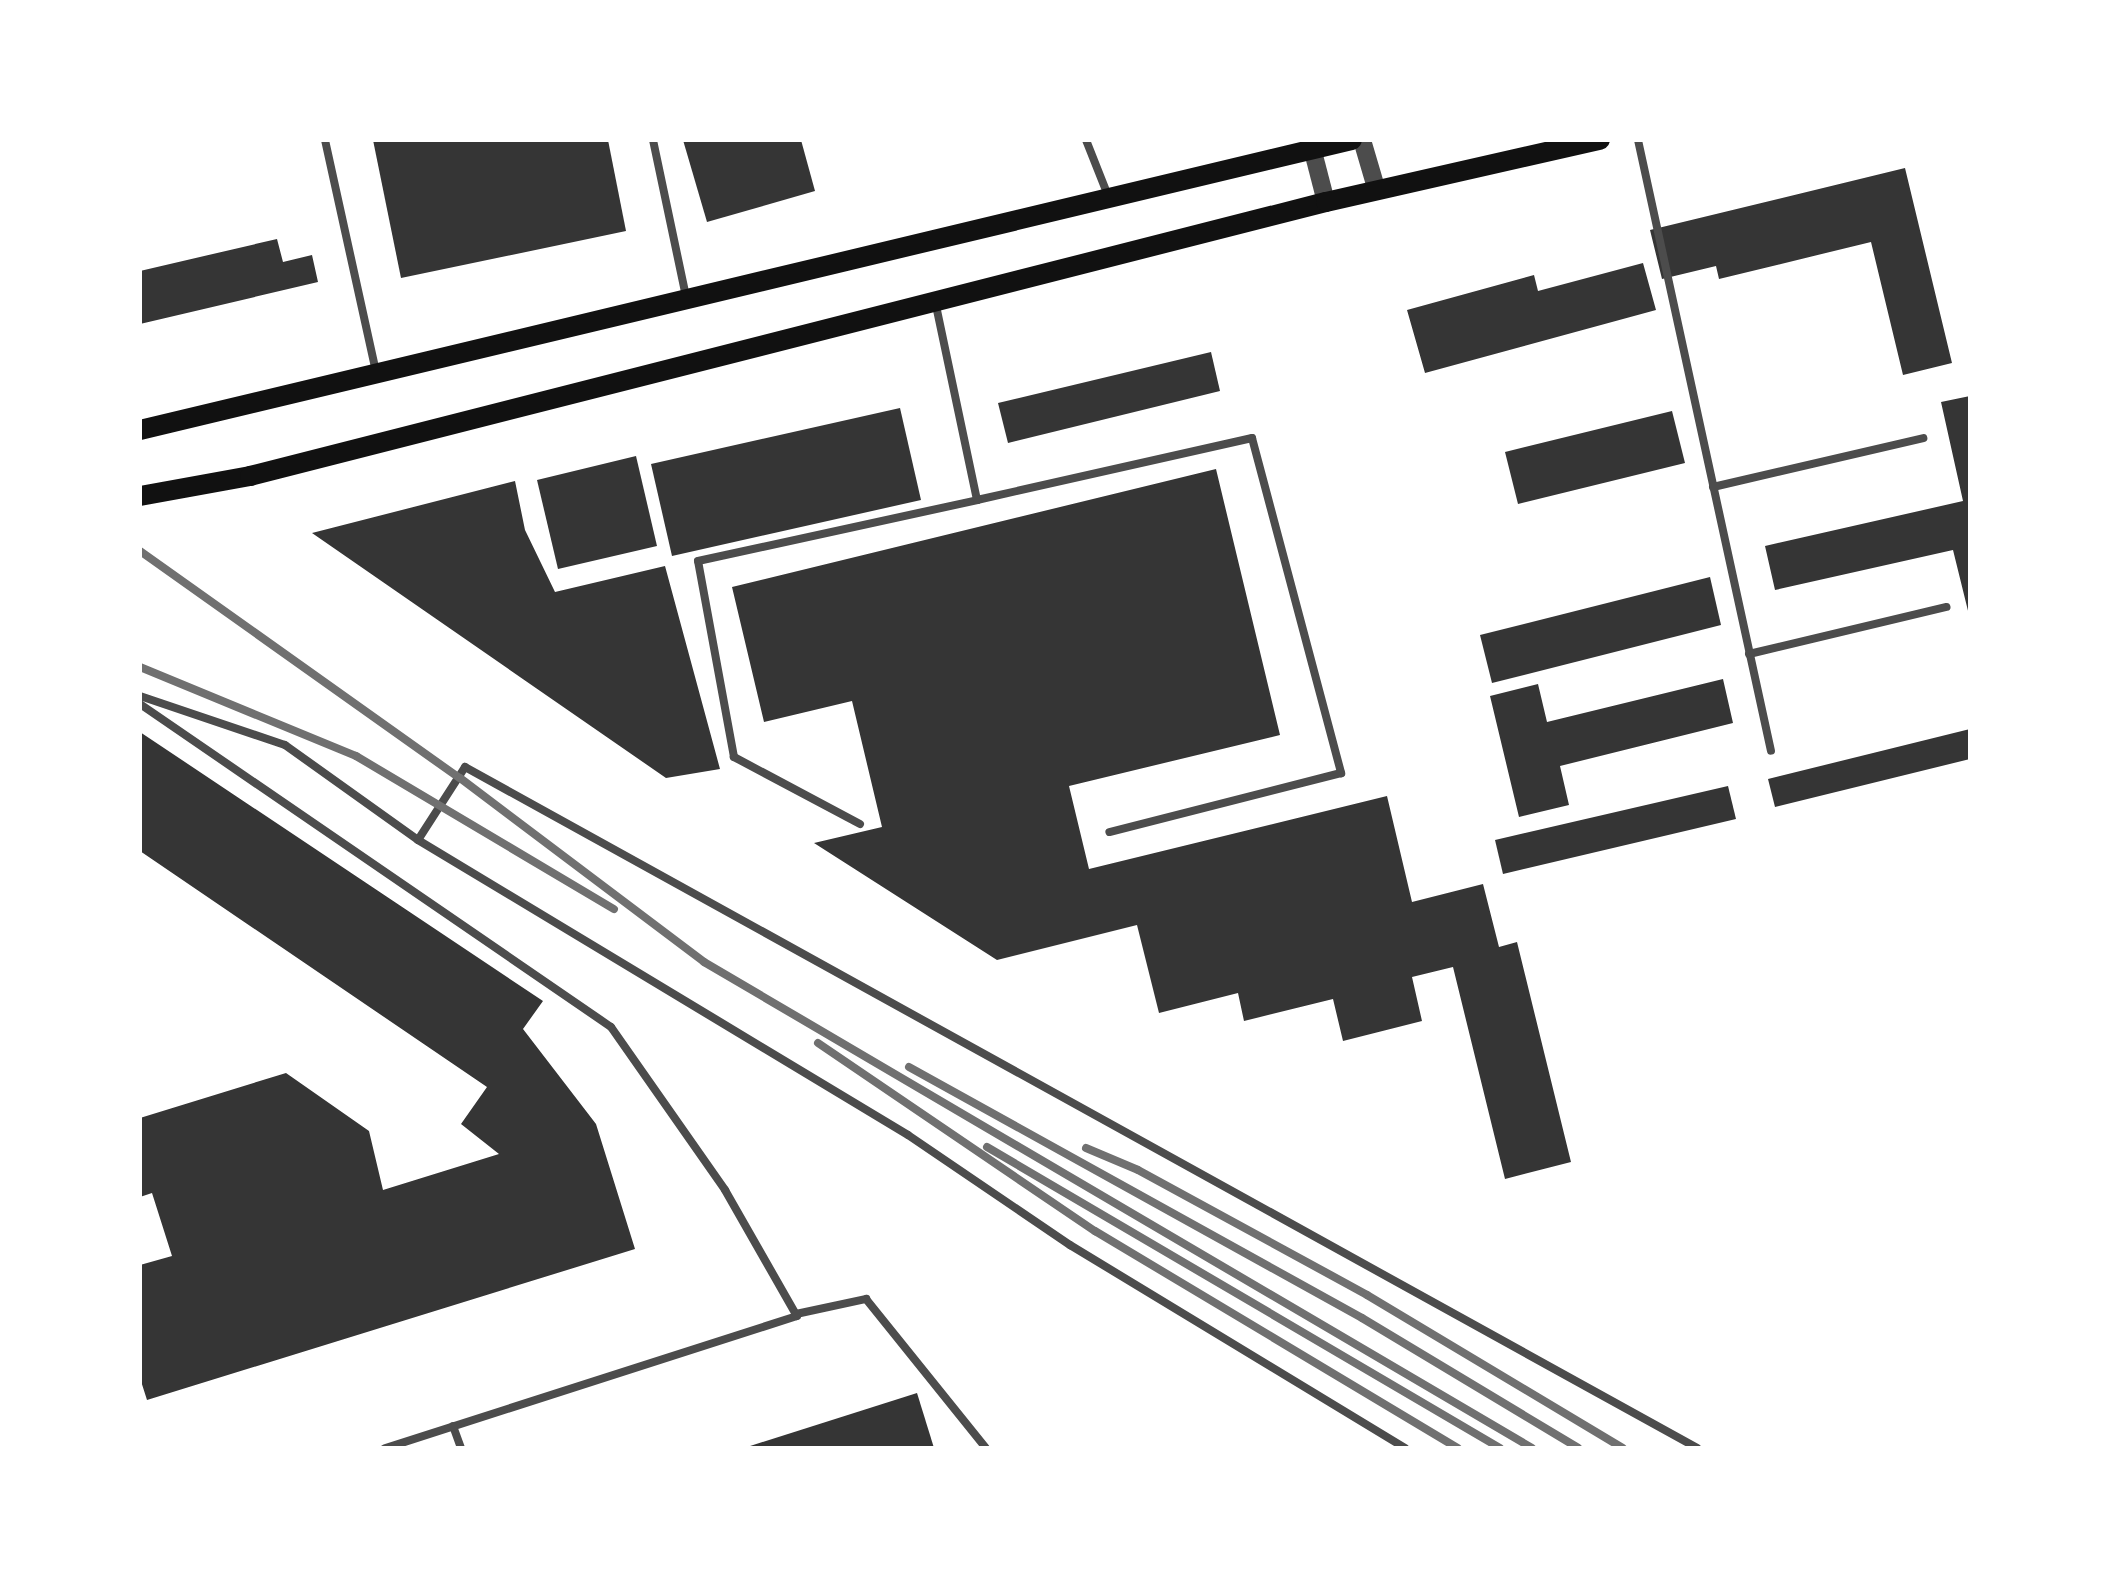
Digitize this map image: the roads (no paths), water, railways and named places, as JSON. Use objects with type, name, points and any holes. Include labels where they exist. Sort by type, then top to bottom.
[{"type":"main road","points":[[140,430],[1108,198],[1311,144],[1352,140]]},
{"type":"main road","points":[[140,496],[250,476],[1326,202],[1600,140]]},
{"type":"street","points":[[1362,140],[1377,192]]},
{"type":"street","points":[[1311,144],[1326,202]]},
{"type":"lane","points":[[325,140],[376,375]]},
{"type":"lane","points":[[653,140],[687,300]]},
{"type":"lane","points":[[1086,140],[1108,198]]},
{"type":"lane","points":[[1638,140],[1771,752]]},
{"type":"lane","points":[[935,301],[977,500]]},
{"type":"lane","points":[[860,824],[734,757],[698,561],[1252,438],[1341,773],[1109,832]]},
{"type":"lane","points":[[1713,488],[1923,438]]},
{"type":"lane","points":[[1750,654],[1946,607]]},
{"type":"lane","points":[[140,696],[285,745],[418,840],[908,1135],[1070,1246],[1405,1448]]},
{"type":"lane","points":[[140,704],[611,1027],[724,1190],[796,1314]]},
{"type":"lane","points":[[418,840],[466,766],[1697,1448]]},
{"type":"lane","points":[[384,1448],[796,1314],[866,1299],[986,1448]]},
{"type":"lane","points":[[453,1426],[461,1448]]},
{"type":"railway","points":[[140,551],[460,778],[704,962],[1532,1448]]},
{"type":"railway","points":[[140,667],[356,756],[614,909]]},
{"type":"railway","points":[[818,1043],[1095,1231],[1458,1448]]},
{"type":"railway","points":[[909,1067],[1362,1318],[1578,1448]]},
{"type":"railway","points":[[987,1147],[1500,1448]]},
{"type":"railway","points":[[1086,1148],[1138,1170],[1367,1295],[1623,1448]]}]
